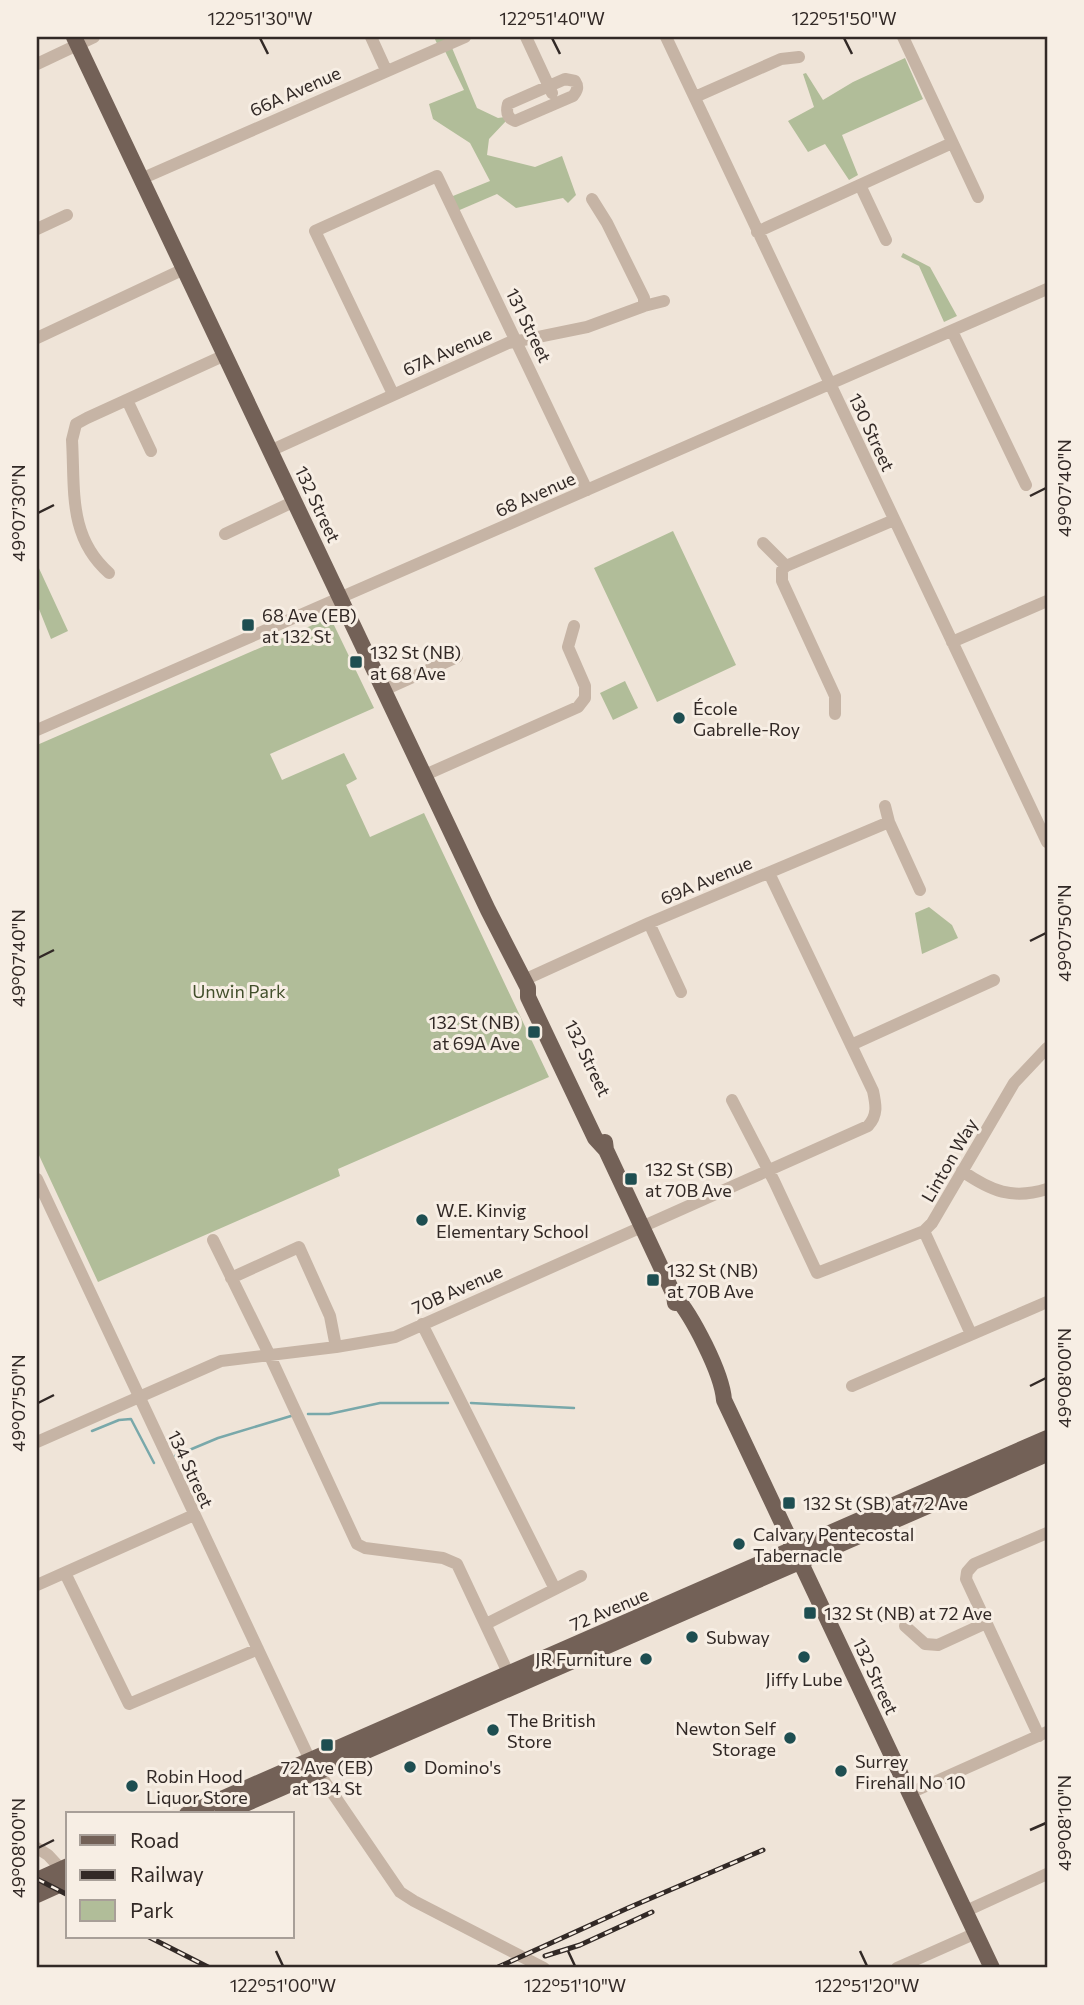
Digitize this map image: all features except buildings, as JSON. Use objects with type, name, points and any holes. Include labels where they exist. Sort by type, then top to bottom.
[{"type":"main road","name":"132 Street","points":[[76,41],[425,775],[526,984],[536,993],[587,1099],[604,1135],[606,1150],[674,1295],[685,1307],[723,1385],[724,1400],[992,1968]]},
{"type":"main road","name":"72 Avenue","points":[[798,1555],[1047,1438]]},
{"type":"main road","name":"72 Avenue","points":[[192,1812],[314,1766],[798,1555],[1047,1454]]},
{"type":"main road","name":"72 Avenue","points":[[226,1812],[314,1766]]},
{"type":"main road","points":[[37,1880],[66,1872]]},
{"type":"main road","points":[[37,1895],[66,1872]]},
{"type":"street","points":[[37,64],[76,41],[94,37]]},
{"type":"street","points":[[371,37],[386,70]]},
{"type":"street","name":"66A Avenue","points":[[141,179],[465,37]]},
{"type":"street","points":[[526,37],[557,103]]},
{"type":"street","name":"130 Street","points":[[666,37],[1047,842]]},
{"type":"street","points":[[904,37],[978,197]]},
{"type":"street","points":[[695,97],[780,59],[799,57]]},
{"type":"street","points":[[565,79],[575,81],[578,85],[573,96],[557,103],[515,121],[507,113],[508,104],[565,79]]},
{"type":"street","points":[[757,232],[952,143]]},
{"type":"street","name":"131 Street","points":[[393,394],[315,231],[437,176],[587,490]]},
{"type":"street","points":[[860,185],[886,240]]},
{"type":"street","points":[[592,198],[607,223],[644,302]]},
{"type":"street","points":[[37,229],[67,215]]},
{"type":"street","points":[[37,338],[184,269]]},
{"type":"street","name":"68 Avenue","points":[[37,730],[1047,289]]},
{"type":"street","name":"67A Avenue","points":[[272,450],[517,341],[587,327],[644,302],[664,301]]},
{"type":"street","points":[[952,331],[1026,485]]},
{"type":"street","points":[[109,573],[94,560],[77,526],[72,440],[76,424],[225,355]]},
{"type":"street","points":[[127,400],[151,451]]},
{"type":"street","points":[[225,534],[295,501]]},
{"type":"street","points":[[835,714],[835,696],[782,580],[782,570],[894,520]]},
{"type":"street","points":[[763,543],[786,566]]},
{"type":"street","points":[[952,642],[1047,601]]},
{"type":"street","points":[[425,775],[578,707],[585,698],[585,686],[568,647],[575,626]]},
{"type":"street","points":[[384,690],[457,657]]},
{"type":"street","points":[[885,806],[889,822],[920,890]]},
{"type":"street","name":"69A Avenue","points":[[526,984],[649,923],[889,822]]},
{"type":"street","points":[[769,873],[851,1045],[994,980]]},
{"type":"street","points":[[649,923],[681,992]]},
{"type":"street","name":"70B Avenue","points":[[37,1442],[216,1363],[395,1336],[861,1131],[875,1119],[876,1107],[873,1091],[851,1045]]},
{"type":"street","name":"Linton Way","points":[[924,1231],[932,1223],[1014,1083],[1047,1048]]},
{"type":"street","points":[[732,1100],[817,1273],[924,1231],[971,1334]]},
{"type":"street","points":[[962,1171],[985,1187],[1010,1193],[1034,1193],[1047,1189]]},
{"type":"street","name":"134 Street","points":[[37,1179],[314,1766],[400,1892],[544,1968]]},
{"type":"street","points":[[213,1240],[358,1544],[365,1548],[443,1558],[455,1563],[511,1680]]},
{"type":"street","points":[[231,1278],[299,1247],[330,1316],[336,1347]]},
{"type":"street","points":[[852,1386],[1047,1302]]},
{"type":"street","points":[[422,1324],[555,1589]]},
{"type":"street","points":[[37,1585],[194,1515]]},
{"type":"street","points":[[910,1793],[1043,1734],[966,1579],[967,1572],[974,1564],[1047,1533]]},
{"type":"street","points":[[65,1573],[129,1704],[258,1649]]},
{"type":"street","points":[[486,1624],[581,1576]]},
{"type":"street","points":[[905,1626],[925,1644],[938,1645],[986,1623]]},
{"type":"street","points":[[37,1848],[66,1872]]},
{"type":"street","points":[[966,1911],[1047,1874]]},
{"type":"street","points":[[897,1968],[976,1933]]},
{"type":"green space","points":[[434,37],[456,37],[450,43],[477,108],[498,118],[505,117],[506,121],[489,139],[487,155],[535,167],[562,156],[576,195],[568,203],[563,198],[516,208],[497,194],[455,212],[448,198],[490,181],[470,143],[433,119],[429,104],[464,90],[443,47],[439,48]]},
{"type":"green space","points":[[905,58],[923,99],[842,135],[858,175],[849,180],[825,144],[808,152],[788,121],[814,107],[803,74],[806,73],[823,100],[853,82]]},
{"type":"green space","points":[[903,253],[930,267],[957,316],[944,322],[919,266],[901,257]]},
{"type":"green space","points":[[673,531],[736,665],[657,702],[594,568]]},
{"type":"green space","points":[[37,564],[68,631],[51,639],[37,604]]},
{"type":"green space","name":"Unwin Park","points":[[324,620],[333,623],[374,708],[270,754],[282,780],[344,753],[357,779],[346,785],[370,837],[424,813],[549,1077],[338,1169],[340,1176],[98,1282],[37,1151],[37,745]]},
{"type":"green space","points":[[625,681],[638,708],[613,720],[600,693]]},
{"type":"green space","points":[[929,907],[952,925],[958,938],[922,954],[915,913]]},
{"type":"waterway","points":[[308,1414],[329,1414],[380,1403],[448,1403]]},
{"type":"waterway","points":[[471,1403],[574,1408]]},
{"type":"waterway","points":[[175,1456],[218,1438],[291,1416]]},
{"type":"waterway","points":[[92,1431],[119,1420],[131,1419],[154,1463]]},
{"type":"railway","points":[[496,1968],[763,1850]]},
{"type":"railway","points":[[37,1879],[66,1894]]},
{"type":"railway","points":[[545,1956],[580,1945],[652,1912]]},
{"type":"railway","points":[[151,1938],[210,1968]]},
{"type":"place","name":"68 Ave (EB) at 132 St","points":[[248,625]]},
{"type":"place","name":"132 St (NB) at 68 Ave","points":[[356,662]]},
{"type":"place","name":"École Gabrelle-Roy","points":[[679,718]]},
{"type":"place","name":"132 St (NB) at 69A Ave","points":[[534,1032]]},
{"type":"place","name":"132 St (SB) at 70B Ave","points":[[631,1179]]},
{"type":"place","name":"W.E. Kinvig Elementary School","points":[[422,1220]]},
{"type":"place","name":"132 St (NB) at 70B Ave","points":[[653,1280]]},
{"type":"place","name":"132 St (SB) at 72 Ave","points":[[789,1503]]},
{"type":"place","name":"Calvary Pentecostal Tabernacle","points":[[739,1544]]},
{"type":"place","name":"132 St (NB) at 72 Ave","points":[[810,1613]]},
{"type":"place","name":"Subway","points":[[692,1637]]},
{"type":"place","name":"Jiffy Lube","points":[[804,1657]]},
{"type":"place","name":"JR Furniture","points":[[646,1659]]},
{"type":"place","name":"The British Store","points":[[493,1730]]},
{"type":"place","name":"Newton Self Storage","points":[[790,1738]]},
{"type":"place","name":"72 Ave (EB) at 134 St","points":[[327,1745]]},
{"type":"place","name":"Domino's","points":[[410,1767]]},
{"type":"place","name":"Surrey Firehall No 10","points":[[841,1771]]},
{"type":"place","name":"Robin Hood Liquor Store","points":[[132,1786]]}]
